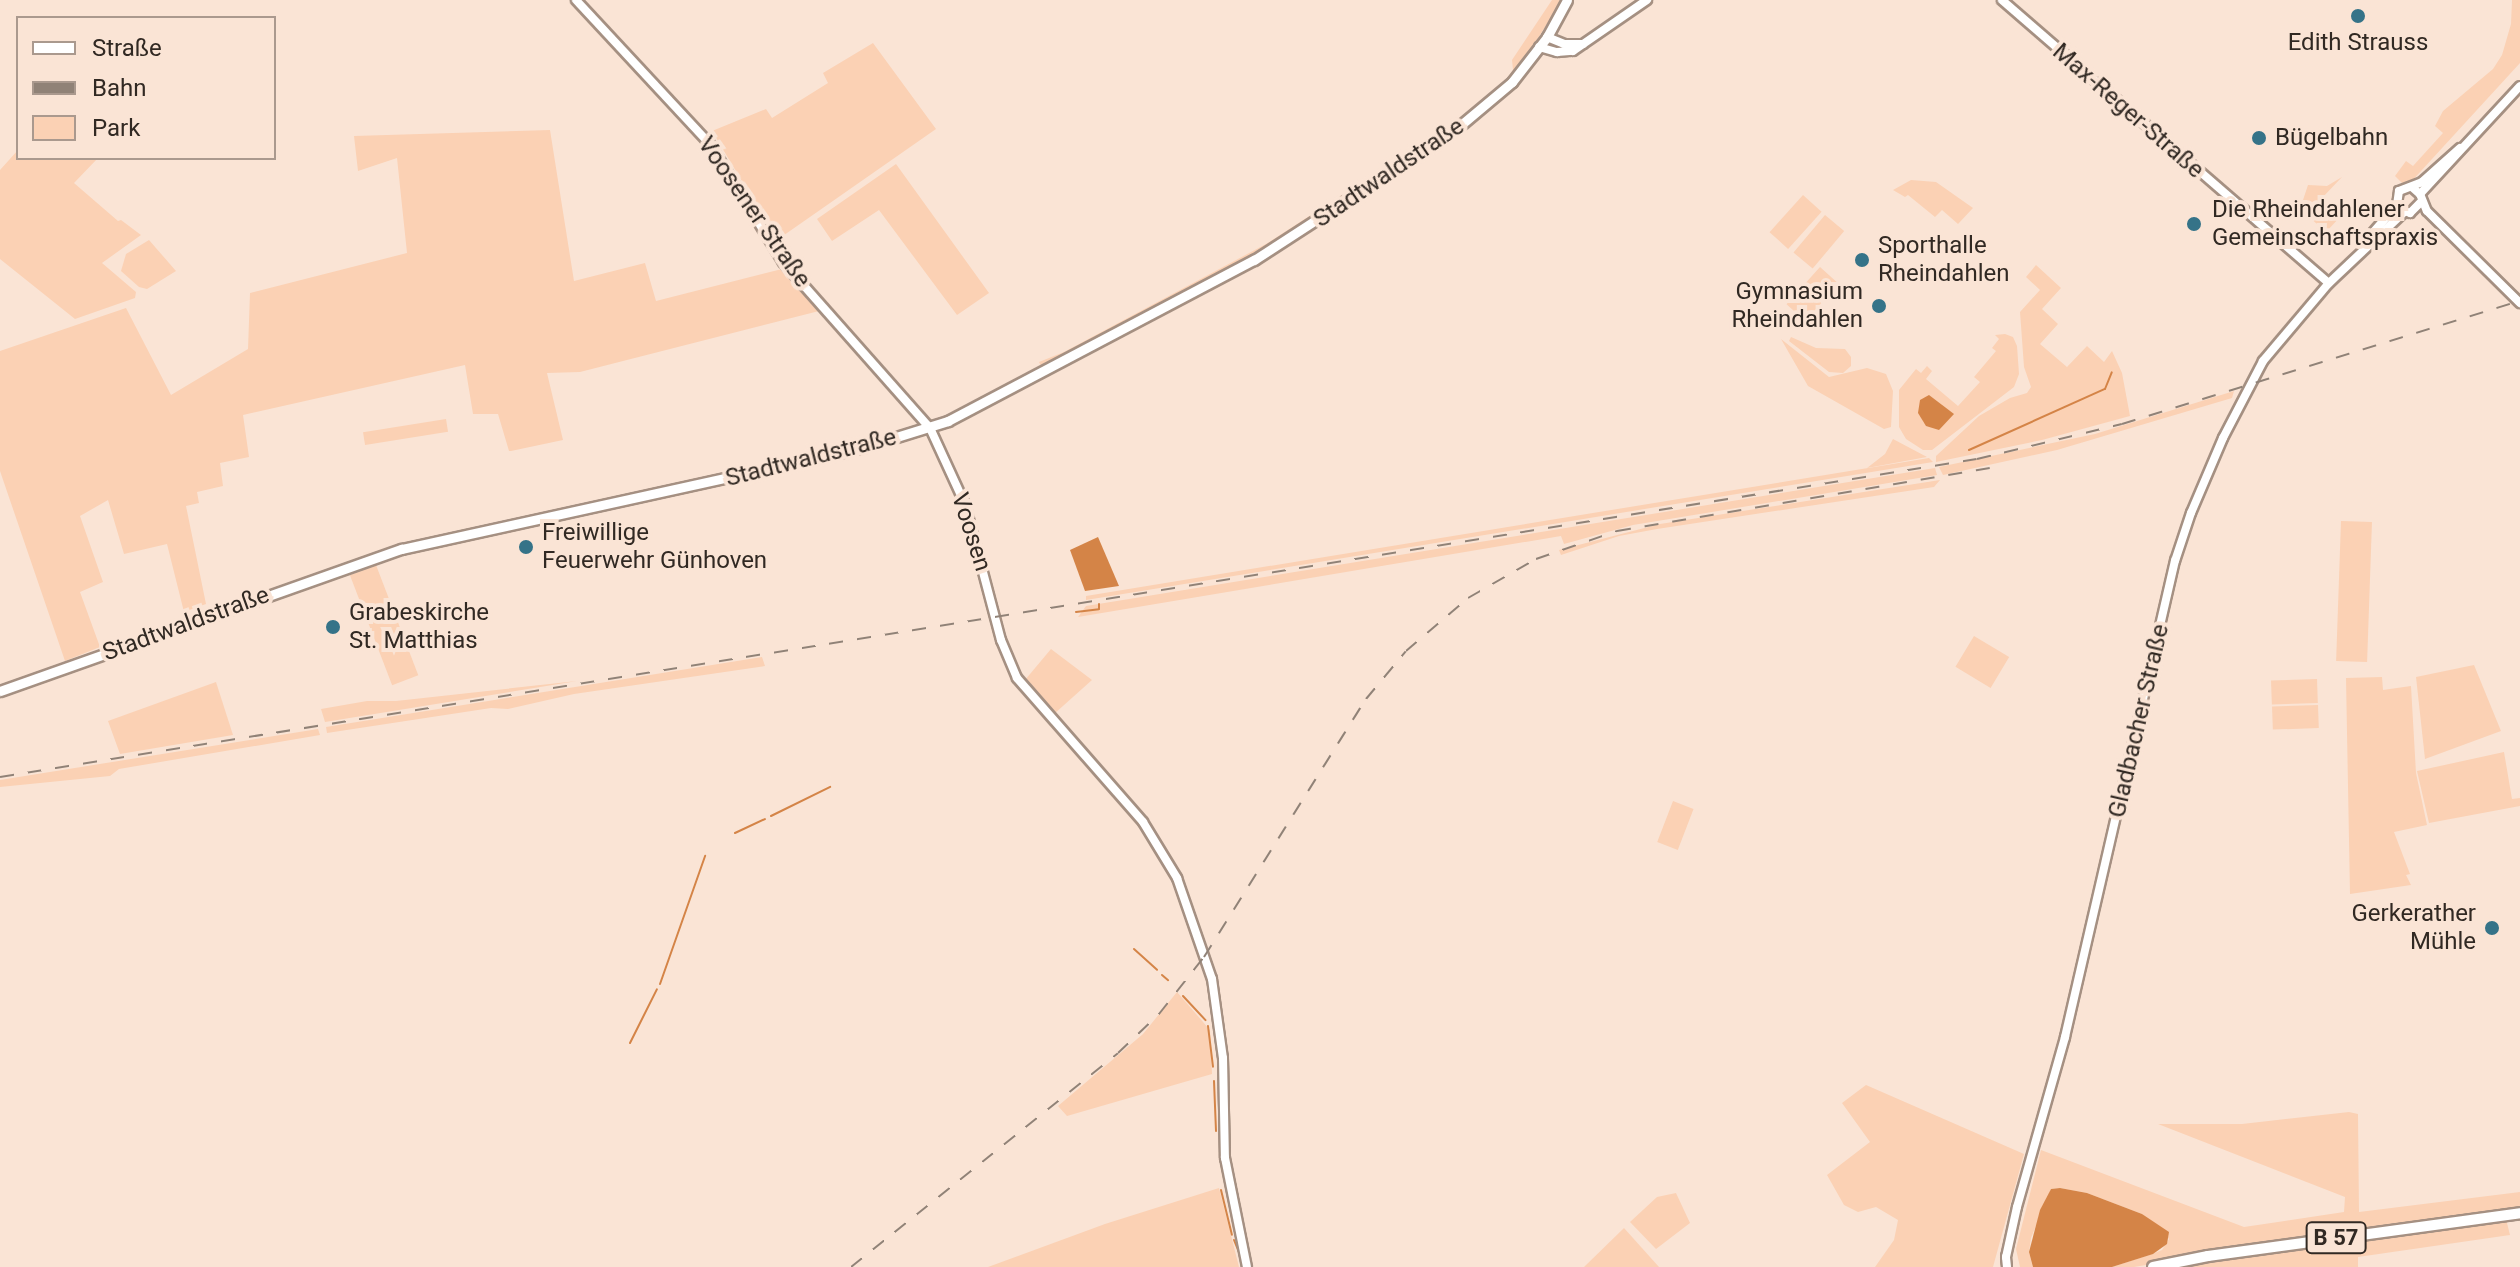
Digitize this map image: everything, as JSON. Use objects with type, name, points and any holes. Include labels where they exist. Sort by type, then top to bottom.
[{"type":"main road","name":"Stadtwaldstraße","points":[[0,691],[390,552],[835,454],[930,428],[993,400],[1292,238],[1471,118],[1512,82],[1547,37],[1567,0]]},
{"type":"main road","name":"B 57","points":[[2153,1267],[2208,1256],[2520,1213]]},
{"type":"street","name":"Voosener Straße","points":[[576,0],[710,144],[783,262],[930,428]]},
{"type":"street","points":[[1539,47],[1564,53],[1583,44],[1647,0]]},
{"type":"street","name":"Max-Reger-Straße","points":[[2002,0],[2329,283]]},
{"type":"street","points":[[1547,37],[1564,44],[1583,44]]},
{"type":"street","points":[[2415,211],[2418,195],[2520,86]]},
{"type":"street","name":"Gladbacher Straße","points":[[2367,245],[2370,236],[2397,205],[2399,191],[2418,195]]},
{"type":"street","points":[[2418,195],[2453,239]]},
{"type":"street","points":[[2397,205],[2404,212],[2415,211],[2453,239],[2520,303]]},
{"type":"street","name":"Gladbacher Straße","points":[[2010,1267],[2009,1245],[2075,995],[2175,561],[2191,513],[2223,438],[2263,361],[2329,283],[2404,212]]},
{"type":"street","name":"Voosen","points":[[930,428],[965,504],[1001,640],[1019,681],[1143,822],[1177,878],[1212,979],[1223,1058],[1224,1131],[1229,1185],[1247,1267]]},
{"type":"green space","points":[[1552,0],[1562,0],[1523,62],[1504,83],[1513,70],[1512,60]]},
{"type":"green space","points":[[2512,0],[2520,0],[2520,63],[2410,183],[2403,184],[2395,176],[2406,161],[2413,166],[2443,133],[2435,126],[2443,111],[2493,69],[2502,55],[2511,24]]},
{"type":"green space","points":[[873,43],[936,129],[777,240],[712,131],[766,109],[772,118],[828,83],[823,73]]},
{"type":"green space","points":[[550,130],[574,281],[645,263],[656,301],[782,269],[819,311],[580,372],[547,373],[563,440],[511,451],[498,414],[473,414],[465,365],[243,415],[249,457],[220,463],[223,486],[197,492],[199,503],[186,506],[206,604],[184,612],[167,544],[124,554],[108,500],[80,516],[103,582],[80,592],[100,647],[65,661],[0,471],[0,351],[126,308],[171,395],[248,349],[250,293],[407,253],[397,158],[358,171],[354,136]]},
{"type":"green space","points":[[1410,151],[1410,154],[1298,229],[1225,272],[1041,366],[1039,362],[1064,352],[1266,244]]},
{"type":"green space","points":[[16,152],[16,160],[96,160],[74,183],[118,221],[121,220],[141,235],[102,263],[136,292],[135,298],[75,319],[0,259],[0,170]]},
{"type":"green space","points":[[896,164],[989,293],[957,315],[879,210],[832,241],[817,219]]},
{"type":"green space","points":[[2342,177],[2322,198],[2341,216],[2326,232],[2300,209],[2308,185],[2327,186]]},
{"type":"green space","points":[[1911,180],[1936,182],[1973,208],[1958,224],[1942,210],[1935,217],[1908,195],[1905,197],[1893,190]]},
{"type":"green space","points":[[1803,195],[1822,212],[1788,249],[1770,232]]},
{"type":"green space","points":[[1825,215],[1844,231],[1813,269],[1794,253]]},
{"type":"green space","points":[[149,240],[176,271],[147,289],[139,287],[121,271],[126,254]]},
{"type":"green space","points":[[2036,265],[2061,288],[2042,309],[2058,324],[2040,344],[2067,367],[2087,346],[2104,362],[2112,351],[2122,373],[2130,416],[2042,440],[1936,462],[1936,456],[1979,416],[2010,398],[2027,393],[2031,387],[2024,367],[2020,312],[2040,290],[2026,277]]},
{"type":"green space","points":[[1820,267],[1839,284],[1805,321],[1787,304]]},
{"type":"green space","points":[[1995,335],[2013,337],[2017,346],[2019,374],[2014,387],[1932,450],[1923,450],[1906,439],[1899,427],[1899,390],[1916,369],[1921,373],[1927,366],[1932,371],[1926,379],[1958,406],[1980,382],[1974,377],[1996,351],[1992,348],[1999,339]]},
{"type":"green space","points":[[1791,337],[1816,348],[1845,349],[1851,357],[1851,366],[1843,373],[1829,372],[1789,341]]},
{"type":"green space","points":[[1781,339],[1829,377],[1867,368],[1886,374],[1893,391],[1891,427],[1884,429],[1808,386]]},
{"type":"green space","points":[[2234,391],[2232,398],[2057,450],[1943,475],[1939,467],[2095,434]]},
{"type":"green space","points":[[446,419],[448,432],[365,445],[363,432]]},
{"type":"green space","points":[[1893,439],[1927,457],[1867,468],[1885,454]]},
{"type":"green space","points":[[1929,458],[1933,462],[1086,600],[1086,596]]},
{"type":"green space","points":[[1935,468],[1937,475],[1633,525],[1564,544],[1561,536],[1078,617],[1086,606]]},
{"type":"green space","points":[[1940,480],[1934,487],[1657,529],[1619,536],[1561,555],[1559,550],[1660,524]]},
{"type":"green space","points":[[2341,521],[2372,522],[2367,662],[2336,661]]},
{"type":"green space","points":[[376,565],[418,675],[392,685],[350,575]]},
{"type":"green space","points":[[1974,636],[2009,657],[1991,688],[1955,667]]},
{"type":"green space","points":[[1051,649],[1092,680],[1054,714],[1025,680]]},
{"type":"green space","points":[[762,657],[765,666],[574,694],[508,709],[491,708],[327,733],[326,727]]},
{"type":"green space","points":[[2474,665],[2501,731],[2425,759],[2416,677]]},
{"type":"green space","points":[[2382,677],[2383,690],[2411,686],[2416,773],[2427,825],[2394,832],[2410,874],[2406,875],[2411,885],[2350,894],[2346,678]]},
{"type":"green space","points":[[2317,679],[2318,703],[2272,705],[2271,681]]},
{"type":"green space","points":[[577,681],[325,722],[321,709],[367,701],[396,701]]},
{"type":"green space","points":[[216,682],[233,735],[120,754],[108,721]]},
{"type":"green space","points":[[2318,705],[2319,728],[2273,730],[2272,707]]},
{"type":"green space","points":[[318,729],[320,735],[119,769],[110,776],[0,787],[0,780]]},
{"type":"green space","points":[[2504,752],[2512,799],[2520,798],[2520,806],[2429,823],[2417,771]]},
{"type":"green space","points":[[1673,801],[1694,809],[1678,850],[1657,842]]},
{"type":"green space","points":[[1177,992],[1210,1030],[1212,1074],[1067,1116],[1058,1106],[1143,1034]]},
{"type":"green space","points":[[1866,1085],[2024,1154],[1993,1267],[1875,1267],[1894,1240],[1898,1220],[1876,1207],[1858,1212],[1844,1205],[1827,1175],[1870,1142],[1842,1103]]},
{"type":"green space","points":[[2349,1112],[2358,1114],[2359,1212],[2520,1192],[2520,1208],[2345,1231],[2134,1267],[2112,1267],[2162,1250],[2169,1239],[2142,1214],[2087,1193],[2051,1189],[2031,1238],[2029,1252],[2033,1267],[2020,1267],[2016,1249],[2041,1150],[2244,1227],[2344,1212],[2345,1197],[2158,1124],[2242,1124]]},
{"type":"green space","points":[[1219,1188],[1239,1267],[988,1267],[1105,1224]]},
{"type":"green space","points":[[1676,1193],[1690,1223],[1656,1249],[1630,1222],[1657,1197]]},
{"type":"green space","points":[[2506,1219],[2510,1235],[2358,1257],[2358,1267],[2182,1267]]},
{"type":"green space","points":[[1624,1228],[1659,1267],[1584,1267]]},
{"type":"shaded area","points":[[1929,395],[1954,414],[1939,430],[1926,426],[1918,413],[1920,400]]},
{"type":"shaded area","points":[[1098,537],[1119,586],[1085,591],[1070,550]]},
{"type":"shaded area","points":[[2051,1189],[2087,1193],[2142,1214],[2169,1232],[2167,1244],[2153,1254],[2112,1267],[2033,1267],[2029,1252],[2040,1210]]},
{"type":"waterway","points":[[1969,450],[2105,389],[2112,372]]},
{"type":"waterway","points":[[1076,612],[1099,609],[1099,604]]},
{"type":"waterway","points":[[771,816],[830,787]]},
{"type":"waterway","points":[[735,833],[765,819]]},
{"type":"waterway","points":[[660,984],[705,856]]},
{"type":"waterway","points":[[1134,949],[1157,970]]},
{"type":"waterway","points":[[1162,975],[1168,980]]},
{"type":"waterway","points":[[630,1043],[657,989]]},
{"type":"waterway","points":[[1183,996],[1205,1020]]},
{"type":"waterway","points":[[1208,1026],[1213,1067]]},
{"type":"waterway","points":[[1214,1081],[1216,1131]]},
{"type":"waterway","points":[[1221,1190],[1232,1235]]},
{"type":"waterway","points":[[1234,1240],[1241,1257]]},
{"type":"railway","points":[[0,777],[1977,459],[2122,424],[2520,301]]},
{"type":"railway","points":[[851,1267],[1118,1053],[1159,1014],[1204,957],[1366,699],[1406,651],[1468,598],[1536,559],[1617,531],[1996,467]]},
{"type":"place","name":"Edith Strauss","points":[[2358,16]]},
{"type":"place","name":"Bügelbahn","points":[[2259,138]]},
{"type":"place","name":"Die Rheindahlener Gemeinschaftspraxis","points":[[2194,224]]},
{"type":"place","name":"Sporthalle Rheindahlen","points":[[1862,260]]},
{"type":"place","name":"Gymnasium Rheindahlen","points":[[1879,306]]},
{"type":"place","name":"Freiwillige Feuerwehr Günhoven","points":[[526,547]]},
{"type":"place","name":"Grabeskirche St. Matthias","points":[[333,627]]},
{"type":"place","name":"Gerkerather Mühle","points":[[2492,928]]}]
